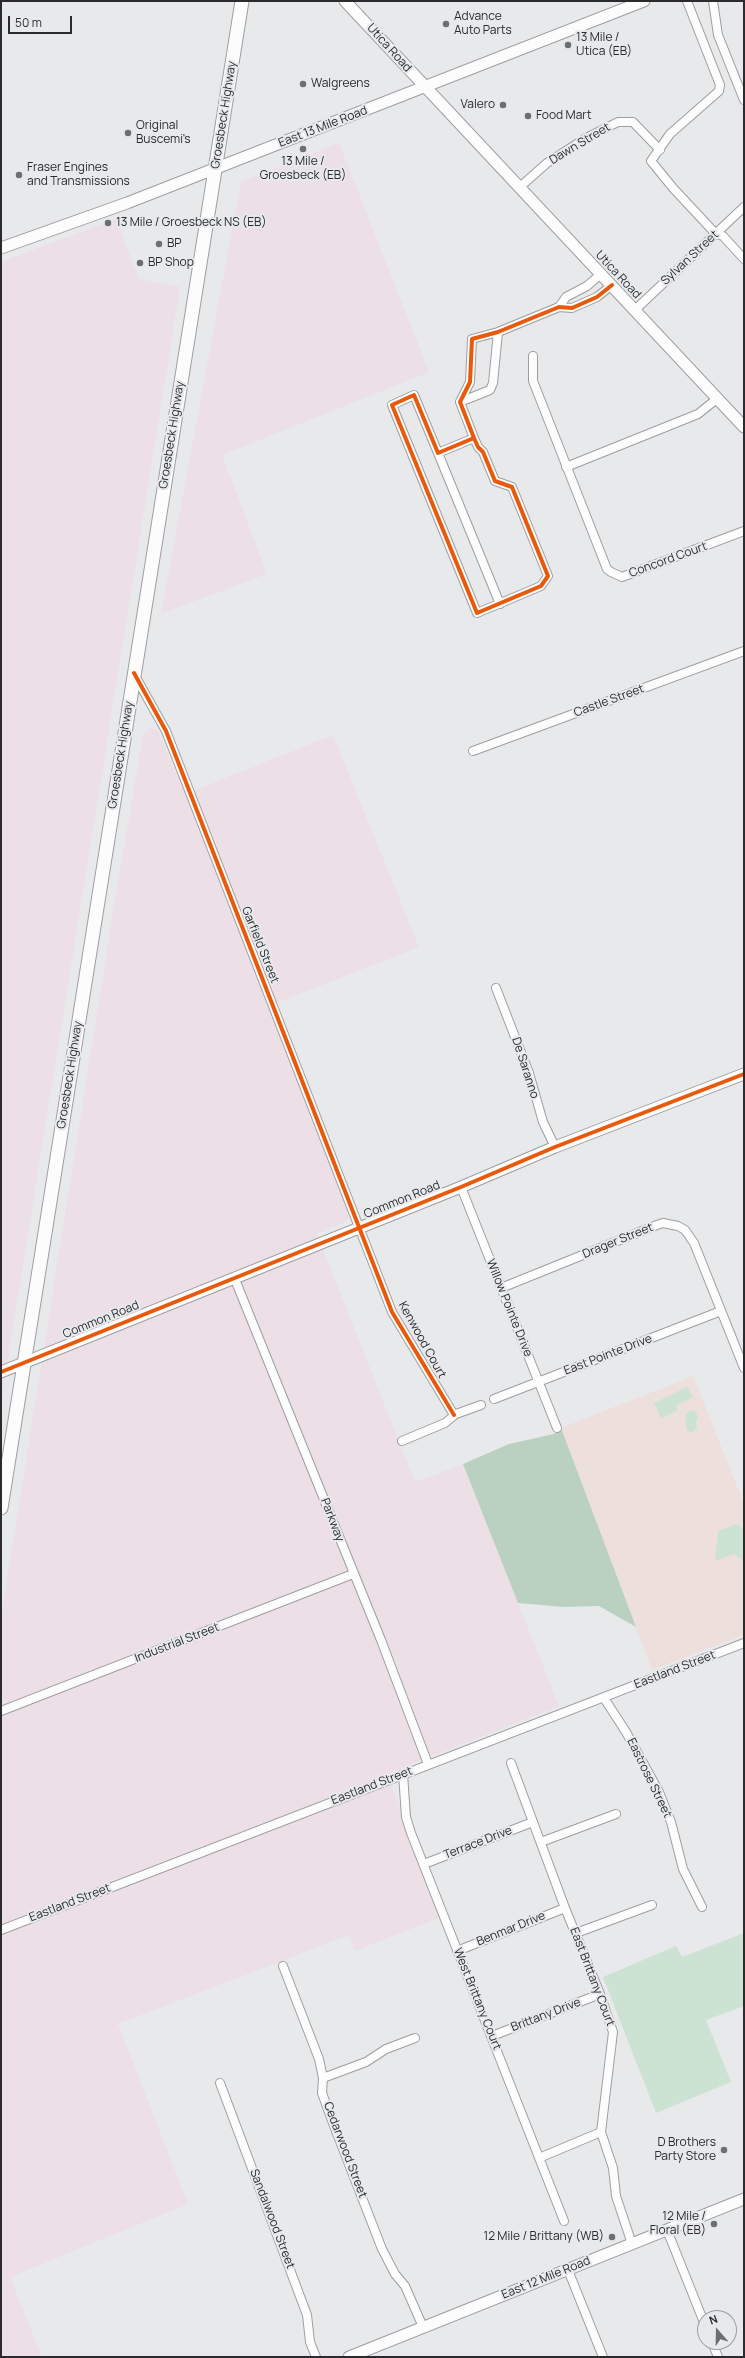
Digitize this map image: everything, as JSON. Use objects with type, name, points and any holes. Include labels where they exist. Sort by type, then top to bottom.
[{"type":"main road","name":"Groesbeck Highway","points":[[1,1508],[242,1]]},
{"type":"main road","name":"Utica Road","points":[[346,1],[424,87],[521,186],[744,427]]},
{"type":"main road","name":"East 13 Mile Road","points":[[1,248],[127,203],[215,169],[424,87],[625,4],[644,1]]},
{"type":"main road","name":"Common Road","points":[[1,1372],[234,1277],[461,1187],[555,1147],[744,1074]]},
{"type":"main road","name":"East 12 Mile Road","points":[[349,2357],[744,2199]]},
{"type":"street","points":[[687,1],[720,85],[719,91],[670,134],[660,150],[651,158],[651,164],[715,233],[723,236],[744,258]]},
{"type":"street","points":[[713,1],[718,35],[744,100]]},
{"type":"street","name":"Dawn Street","points":[[521,186],[547,163],[586,138],[618,122],[629,120],[637,124],[660,150]]},
{"type":"street","name":"Sylvan Street","points":[[636,309],[744,207]]},
{"type":"street","points":[[559,307],[566,297],[587,286],[602,273]]},
{"type":"street","points":[[500,604],[414,396],[392,405],[477,613],[500,604],[541,586],[548,576],[512,487],[495,481],[483,452],[478,447],[474,438],[460,402],[470,382],[472,339],[498,332],[559,307],[572,308],[597,297],[612,285]]},
{"type":"street","points":[[460,402],[490,390],[493,383],[498,332]]},
{"type":"street","name":"Concord Court","points":[[533,356],[533,381],[607,568],[617,576],[628,575],[744,531]]},
{"type":"street","points":[[566,466],[698,414],[718,398]]},
{"type":"street","points":[[438,453],[474,438]]},
{"type":"street","name":"Castle Street","points":[[473,751],[744,651]]},
{"type":"street","name":"Garfield Street","points":[[134,673],[166,731],[361,1227]]},
{"type":"street","name":"De Saranno","points":[[496,988],[529,1073],[543,1122],[555,1147]]},
{"type":"street","name":"Willow Pointe Drive","points":[[461,1187],[556,1428]]},
{"type":"street","name":"Drager Street","points":[[501,1288],[657,1225],[671,1224],[685,1230],[691,1239],[744,1368]]},
{"type":"street","name":"Kenwood Court","points":[[361,1227],[392,1312],[454,1415]]},
{"type":"street","name":"Parkway","points":[[234,1277],[428,1764]]},
{"type":"street","name":"East Pointe Drive","points":[[494,1400],[721,1311]]},
{"type":"street","points":[[402,1442],[445,1423],[454,1415],[482,1405]]},
{"type":"street","name":"Industrial Street","points":[[1,1711],[353,1574]]},
{"type":"street","name":"Eastland Street","points":[[1,1930],[744,1643]]},
{"type":"street","name":"Eastrose Street","points":[[604,1698],[626,1732],[659,1792],[671,1822],[683,1869],[702,1907]]},
{"type":"street","name":"East Brittany Court","points":[[511,1763],[565,1908],[600,1994],[613,2032],[602,2132],[613,2168],[616,2196],[632,2244]]},
{"type":"street","name":"West Brittany Court","points":[[403,1774],[406,1817],[457,1951],[492,2036],[564,2221]]},
{"type":"street","points":[[541,1842],[616,1814]]},
{"type":"street","name":"Terrace Drive","points":[[424,1864],[533,1822]]},
{"type":"street","points":[[576,1933],[652,1905]]},
{"type":"street","name":"Benmar Drive","points":[[457,1951],[565,1908]]},
{"type":"street","name":"Cedarwood Street","points":[[283,1966],[320,2059],[323,2078],[322,2093],[382,2249],[395,2274],[405,2286],[423,2328]]},
{"type":"street","name":"Brittany Drive","points":[[492,2036],[600,1994]]},
{"type":"street","points":[[323,2078],[366,2062],[386,2049],[414,2038]]},
{"type":"street","name":"Sandalwood Street","points":[[220,2083],[307,2315],[310,2342],[316,2357]]},
{"type":"street","points":[[539,2158],[602,2132]]},
{"type":"street","points":[[667,2230],[699,2310]]},
{"type":"street","points":[[568,2270],[603,2357]]},
{"type":"shaded area","points":[[339,143],[429,372],[222,455],[267,574],[161,614],[241,182]]},
{"type":"shaded area","points":[[116,219],[139,279],[180,287],[1,1402],[1,262]]},
{"type":"shaded area","points":[[148,729],[155,729],[158,732],[185,794],[333,735],[419,947],[269,1006],[352,1215],[347,1221],[317,1234],[415,1482],[463,1464],[559,1706],[387,1774],[441,1917],[355,1951],[349,1935],[118,2024],[188,2204],[10,2277],[42,2357],[1,2357],[1,1618],[113,913],[143,735]]},
{"type":"shaded area","points":[[693,1376],[744,1504],[744,1635],[652,1670],[561,1428]]},
{"type":"green space","points":[[687,1387],[693,1397],[676,1406],[678,1410],[661,1418],[654,1403]]},
{"type":"green space","points":[[690,1410],[696,1412],[698,1418],[696,1422],[697,1428],[692,1432],[687,1431],[685,1416]]},
{"type":"green space","points":[[561,1428],[636,1627],[599,1606],[564,1607],[518,1603],[463,1464],[509,1444],[554,1434]]},
{"type":"green space","points":[[736,1524],[740,1525],[744,1532],[744,1561],[734,1554],[715,1561],[718,1531]]},
{"type":"green space","points":[[744,1933],[744,2006],[706,2020],[731,2082],[656,2113],[603,1977],[676,1946],[682,1957]]},
{"type":"cycle path","points":[[474,438],[438,453],[414,395],[392,405],[477,613],[541,586],[548,576],[512,487],[495,481],[483,452],[478,447],[474,438],[460,402],[470,382],[472,339],[498,332],[559,307],[572,308],[597,297],[612,285]]},
{"type":"cycle path","points":[[134,673],[166,731],[392,1312],[454,1415]]},
{"type":"cycle path","points":[[1,1372],[461,1187],[555,1147],[744,1074]]},
{"type":"place","name":"Advance Auto Parts","points":[[446,24]]},
{"type":"place","name":"13 Mile / Utica (EB)","points":[[568,45]]},
{"type":"place","name":"Walgreens","points":[[303,84]]},
{"type":"place","name":"Valero","points":[[503,105]]},
{"type":"place","name":"Food Mart","points":[[528,116]]},
{"type":"place","name":"Original Buscemi's","points":[[128,133]]},
{"type":"place","name":"13 Mile / Groesbeck (EB)","points":[[303,149]]},
{"type":"place","name":"Fraser Engines and Transmissions","points":[[19,175]]},
{"type":"place","name":"13 Mile / Groesbeck NS (EB)","points":[[108,223]]},
{"type":"place","name":"BP","points":[[159,244]]},
{"type":"place","name":"BP Shop","points":[[140,263]]},
{"type":"place","name":"D Brothers Party Store","points":[[724,2150]]},
{"type":"place","name":"12 Mile / Floral (EB)","points":[[714,2224]]},
{"type":"place","name":"12 Mile / Brittany (WB)","points":[[612,2237]]}]
